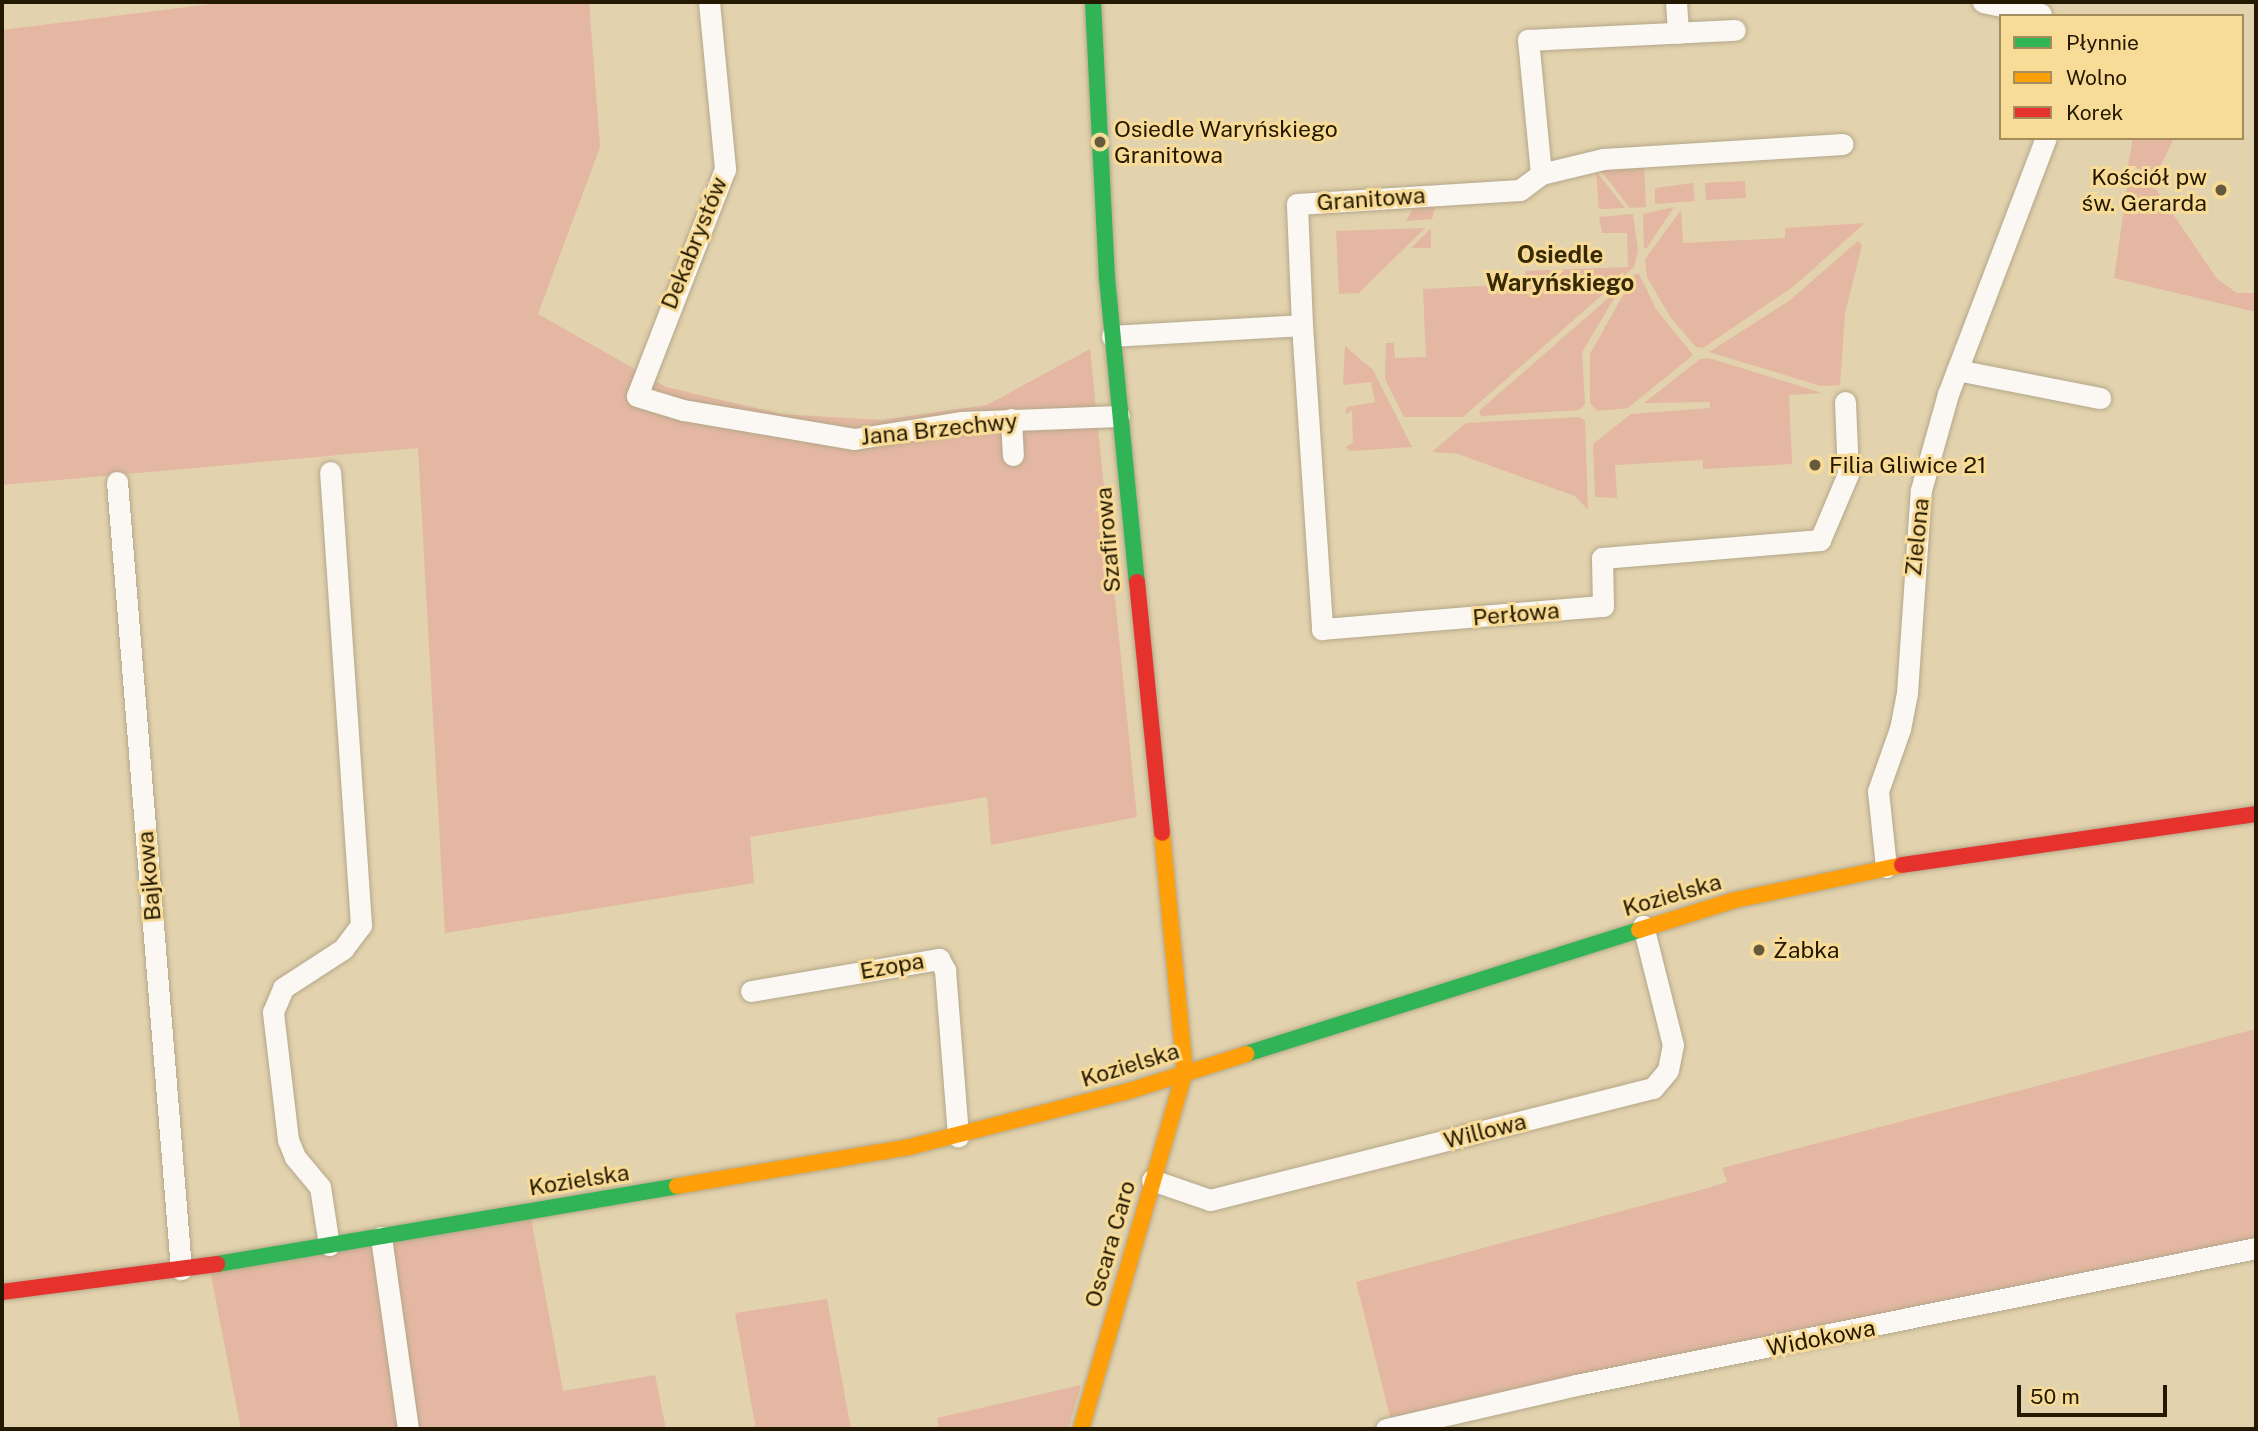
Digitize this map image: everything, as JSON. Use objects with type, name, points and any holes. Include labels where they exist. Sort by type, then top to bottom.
[{"type":"street","name":"Dekabrystów","points":[[637,396],[725,169],[709,2]]},
{"type":"street","name":"Szafirowa","points":[[1093,2],[1112,336],[1185,1072]]},
{"type":"street","points":[[1676,2],[1678,33]]},
{"type":"street","points":[[1983,2],[2041,14]]},
{"type":"street","points":[[1541,174],[1528,40],[1735,30]]},
{"type":"street","name":"Zielona","points":[[1886,867],[1878,791],[1900,729],[1907,693],[1921,490],[1957,370],[2045,140]]},
{"type":"street","name":"Granitowa","points":[[1302,325],[1297,204],[1520,190],[1541,174],[1603,159],[1843,144]]},
{"type":"street","points":[[1112,336],[1302,325]]},
{"type":"street","name":"Perłowa","points":[[1302,325],[1322,629],[1603,607],[1602,558],[1820,540],[1848,474],[1845,402]]},
{"type":"street","points":[[1957,370],[2100,398]]},
{"type":"street","name":"Jana Brzechwy","points":[[637,396],[683,410],[854,439],[961,422],[1119,416]]},
{"type":"street","points":[[1011,419],[1013,455]]},
{"type":"street","points":[[328,1245],[320,1187],[295,1157],[288,1140],[273,1012],[283,988],[344,949],[361,925],[330,472]]},
{"type":"street","name":"Bajkowa","points":[[117,482],[181,1269]]},
{"type":"street","name":"Kozielska","points":[[2,1292],[181,1269],[381,1237],[958,1136],[1185,1072],[1643,926],[1789,887],[1886,867],[2256,814]]},
{"type":"street","name":"Willowa","points":[[1152,1180],[1210,1200],[1653,1088],[1668,1070],[1673,1045],[1643,926]]},
{"type":"street","name":"Ezopa","points":[[751,991],[939,959],[945,970],[958,1136]]},
{"type":"street","name":"Oscara Caro","points":[[1081,1429],[1185,1072]]},
{"type":"street","points":[[381,1237],[408,1429]]},
{"type":"street","name":"Widokowa","points":[[1385,1429],[1576,1385],[2256,1248]]},
{"type":"shaded area","points":[[227,2],[589,2],[600,147],[538,314],[666,387],[781,414],[881,420],[987,405],[1090,349],[1137,817],[991,845],[987,797],[750,837],[754,883],[445,933],[418,448],[2,485],[2,30]]},
{"type":"shaded area","points":[[2133,140],[2173,140],[2157,173],[2128,166]]},
{"type":"shaded area","points":[[1644,164],[1646,207],[1630,208],[1598,167]]},
{"type":"shaded area","points":[[1596,171],[1625,208],[1599,209]]},
{"type":"shaded area","points":[[1745,181],[1746,198],[1706,200],[1705,183]]},
{"type":"shaded area","points":[[2128,181],[2156,189],[2217,279],[2237,293],[2256,293],[2256,312],[2114,278]]},
{"type":"shaded area","points":[[1693,183],[1695,201],[1655,204],[1655,188]]},
{"type":"shaded area","points":[[1436,205],[1432,219],[1406,221],[1414,207]]},
{"type":"shaded area","points":[[1674,207],[1646,249],[1644,248],[1643,214]]},
{"type":"shaded area","points":[[1681,210],[1683,243],[1785,238],[1785,228],[1865,223],[1794,286],[1703,348],[1696,347],[1671,318],[1647,277],[1645,259]]},
{"type":"shaded area","points":[[1633,214],[1638,251],[1634,267],[1463,417],[1404,417],[1385,379],[1386,343],[1394,343],[1395,358],[1426,357],[1423,289],[1525,284],[1525,271],[1628,267],[1627,233],[1602,233],[1599,217]]},
{"type":"shaded area","points":[[1425,228],[1359,293],[1339,294],[1336,231]]},
{"type":"shaded area","points":[[1431,228],[1431,248],[1411,248]]},
{"type":"shaded area","points":[[1858,241],[1862,245],[1845,314],[1840,385],[1821,386],[1709,352],[1789,301]]},
{"type":"shaded area","points":[[1635,274],[1639,274],[1656,309],[1693,355],[1628,408],[1597,411],[1590,403],[1590,354]]},
{"type":"shaded area","points":[[1621,287],[1582,352],[1585,404],[1579,410],[1481,416],[1479,411]]},
{"type":"shaded area","points":[[1345,346],[1373,370],[1412,447],[1350,451],[1346,447],[1353,442],[1352,410],[1345,415],[1347,407],[1375,402],[1371,382],[1343,385]]},
{"type":"shaded area","points":[[1709,358],[1822,393],[1789,395],[1792,464],[1703,469],[1703,460],[1615,465],[1617,498],[1595,497],[1593,444],[1631,414],[1710,408],[1710,402],[1644,403],[1700,359]]},
{"type":"shaded area","points":[[1579,417],[1585,421],[1588,510],[1575,496],[1458,454],[1432,452],[1466,423]]},
{"type":"shaded area","points":[[2256,1029],[2256,1240],[2204,1248],[1391,1420],[1356,1282],[1708,1188],[1727,1182],[1722,1168]]},
{"type":"shaded area","points":[[530,1212],[563,1391],[655,1375],[666,1429],[241,1429],[209,1265]]},
{"type":"shaded area","points":[[827,1299],[851,1429],[756,1429],[735,1313]]},
{"type":"shaded area","points":[[1081,1385],[1068,1429],[939,1429],[937,1418]]},
{"type":"traffic: fast","points":[[1093,2],[1107,278],[1137,582]]},
{"type":"traffic: fast","points":[[1246,1054],[1639,930]]},
{"type":"traffic: fast","points":[[217,1264],[677,1186]]},
{"type":"traffic: slow","points":[[1081,1429],[1185,1072],[1162,833]]},
{"type":"traffic: slow","points":[[1639,930],[1735,900],[1902,865]]},
{"type":"traffic: slow","points":[[677,1186],[909,1147],[1129,1091],[1246,1054]]},
{"type":"traffic: jam","points":[[1137,582],[1162,833]]},
{"type":"traffic: jam","points":[[1902,865],[2256,814]]},
{"type":"traffic: jam","points":[[2,1292],[217,1264]]},
{"type":"place","name":"Osiedle Waryńskiego Granitowa","points":[[1100,142]]},
{"type":"place","name":"Kościół pw św. Gerarda","points":[[2221,190]]},
{"type":"place","name":"Filia Gliwice 21","points":[[1815,465]]},
{"type":"place","name":"Żabka","points":[[1759,950]]},
{"type":"district","name":"Osiedle Waryńskiego","points":[[1560,269]]}]
